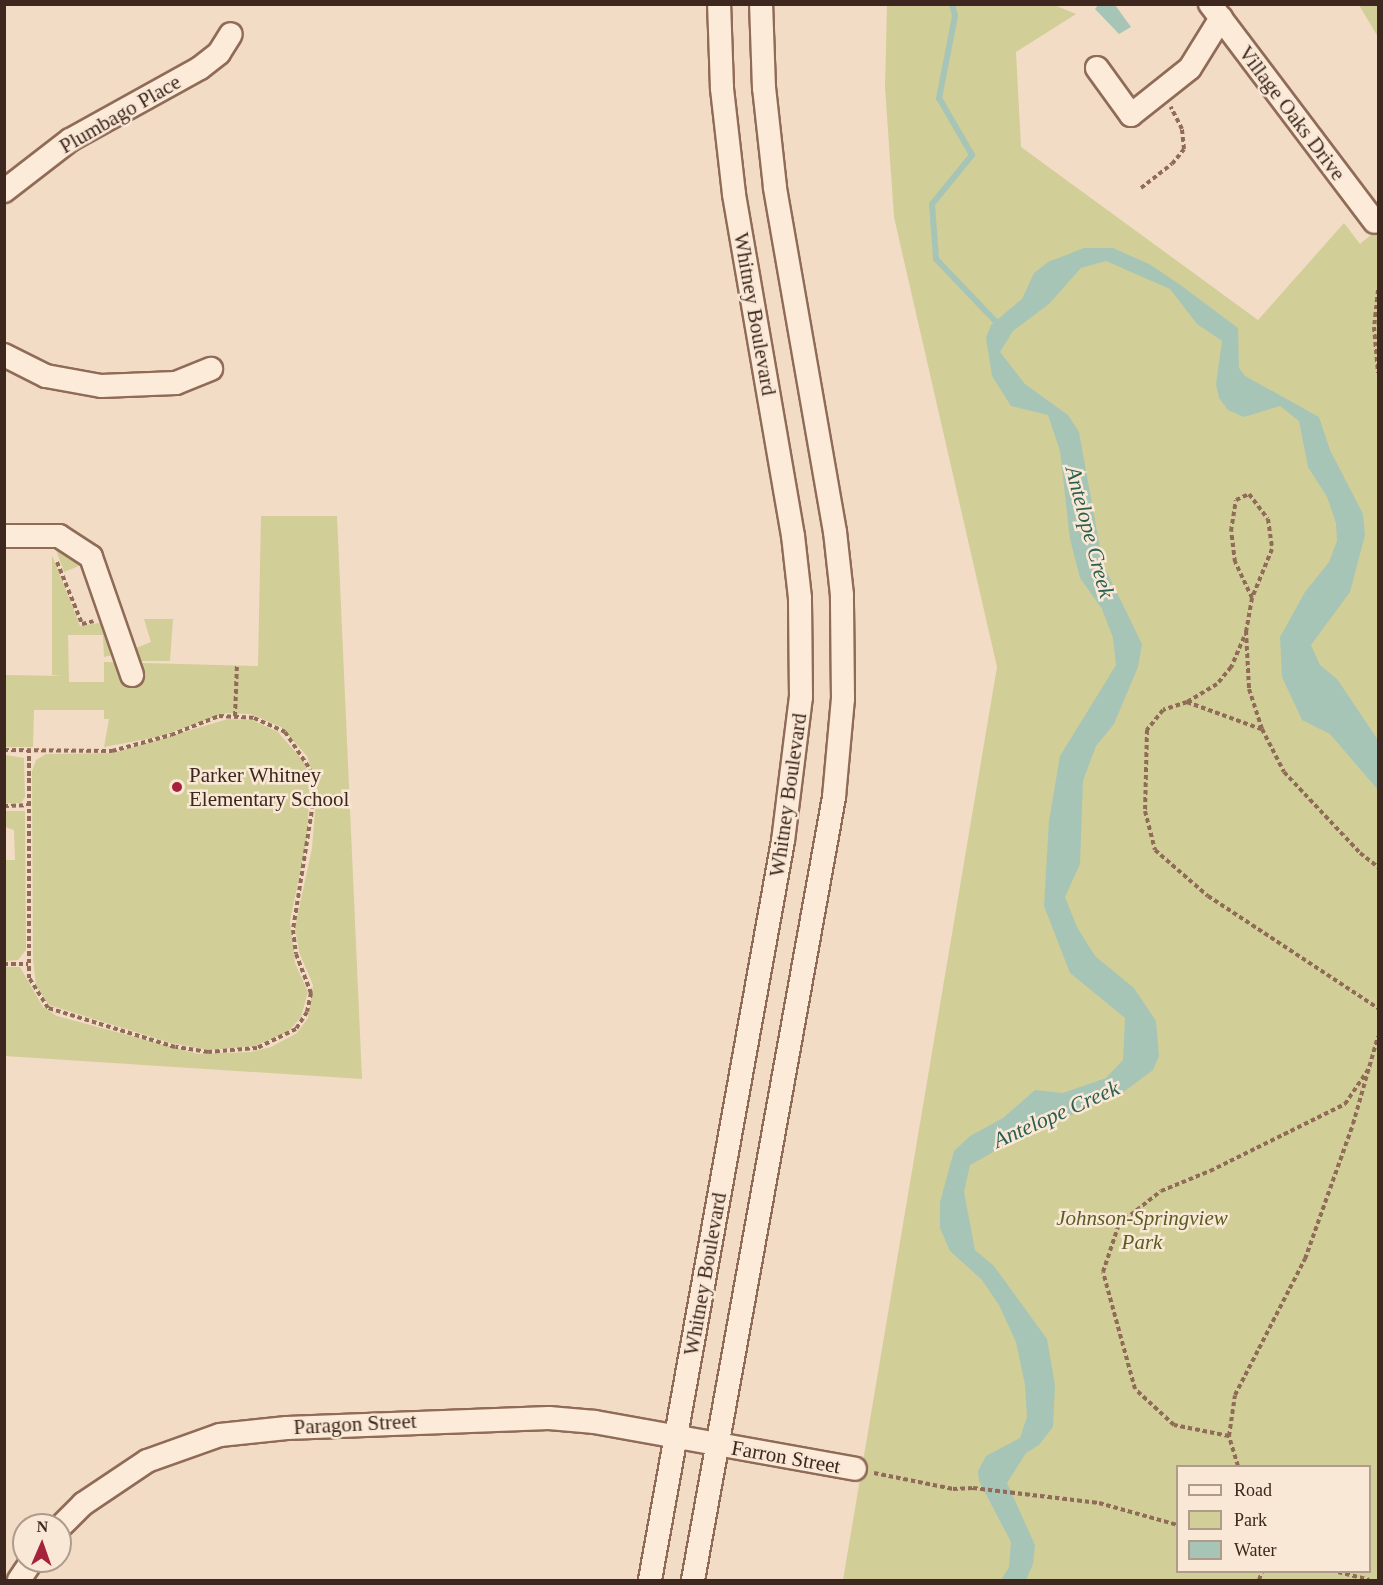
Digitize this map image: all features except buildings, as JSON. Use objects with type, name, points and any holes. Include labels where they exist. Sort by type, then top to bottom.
[{"type":"street","name":"Whitney Boulevard","points":[[650,1581],[783,841],[801,697],[800,598],[793,536],[734,194],[722,88],[719,4]]},
{"type":"street","name":"Whitney Boulevard","points":[[693,1581],[830,816],[843,699],[842,596],[835,532],[775,188],[764,88],[761,4]]},
{"type":"street","points":[[1097,68],[1131,115],[1190,68],[1215,11]]},
{"type":"street","name":"Village Oaks Drive","points":[[1215,11],[1375,222]]},
{"type":"street","name":"Plumbago Place","points":[[4,191],[70,140],[200,68],[219,53],[231,34]]},
{"type":"street","points":[[4,355],[46,376],[101,386],[176,383],[211,369]]},
{"type":"street","points":[[4,536],[59,536],[91,557],[132,675]]},
{"type":"street","name":"Paragon Street","points":[[72,1515],[83,1504],[147,1461],[220,1435],[287,1428],[494,1417],[595,1422],[718,1445]]},
{"type":"street","name":"Farron Street","points":[[718,1445],[855,1469]]},
{"type":"path","points":[[1140,188],[1172,164],[1184,148],[1182,129],[1163,90]]},
{"type":"path","points":[[1378,290],[1374,327],[1378,374]]},
{"type":"path","points":[[1252,598],[1235,562],[1231,531],[1236,500],[1249,494],[1268,519],[1272,549],[1252,598],[1246,631],[1232,667],[1217,684],[1187,702],[1163,710],[1147,730],[1144,803],[1155,850],[1208,896],[1378,1008]]},
{"type":"path","points":[[54,552],[82,624],[112,616]]},
{"type":"path","points":[[1246,631],[1249,689],[1262,729],[1284,772],[1360,853],[1378,867]]},
{"type":"path","points":[[235,716],[237,664]]},
{"type":"path","points":[[1187,702],[1262,729]]},
{"type":"path","points":[[4,750],[28,750],[112,751],[171,735],[219,716],[254,718],[285,732],[304,756],[312,780],[312,820],[293,930],[296,954],[311,993],[307,1012],[296,1029],[269,1044],[243,1050],[208,1052],[175,1047],[48,1008],[29,978],[28,750]]},
{"type":"path","points":[[4,806],[27,805]]},
{"type":"path","points":[[4,964],[28,964]]},
{"type":"path","points":[[1237,1465],[1229,1436],[1235,1395],[1305,1258],[1370,1067],[1378,1036]]},
{"type":"path","points":[[1229,1436],[1174,1425],[1135,1389],[1103,1272],[1119,1224],[1161,1191],[1210,1171],[1345,1104],[1370,1067]]},
{"type":"path","points":[[855,1469],[953,1489],[973,1488],[1099,1503],[1176,1524]]},
{"type":"path","points":[[1341,1573],[1369,1581]]},
{"type":"green space","name":"Johnson-Springview Park","points":[[887,5],[1054,5],[1076,14],[1016,52],[1021,147],[1258,320],[1344,223],[1360,244],[1378,229],[1378,1580],[843,1580],[997,667],[894,217],[885,87]]},
{"type":"green space","points":[[1359,5],[1378,5],[1378,37]]},
{"type":"green space","points":[[261,516],[337,516],[362,1079],[5,1056],[5,967],[20,967],[43,1007],[57,1016],[198,1054],[251,1052],[271,1047],[297,1033],[308,1018],[313,985],[299,952],[295,927],[312,848],[317,787],[307,756],[281,727],[251,714],[227,713],[158,737],[104,747],[109,719],[104,719],[104,710],[34,710],[33,747],[5,747],[4,650],[6,675],[63,676],[52,675],[52,555],[80,626],[105,622],[117,654],[104,657],[103,635],[68,635],[69,682],[104,682],[104,662],[258,666]]},
{"type":"green space","points":[[55,547],[63,547],[79,566],[64,572]]},
{"type":"green space","points":[[144,619],[173,619],[170,661],[134,661],[136,648],[151,642]]},
{"type":"green space","points":[[228,719],[252,720],[278,732],[304,762],[310,780],[307,839],[290,921],[295,963],[308,992],[301,1017],[288,1032],[255,1046],[209,1050],[171,1043],[49,1005],[36,986],[33,958],[32,771],[36,760],[46,754],[113,753]]},
{"type":"green space","points":[[5,755],[24,758],[25,797],[21,803],[5,803]]},
{"type":"green space","points":[[5,811],[25,811],[26,950],[18,960],[5,961],[5,860],[15,860],[14,830],[5,827]]},
{"type":"water","points":[[1098,5],[1115,5],[1131,27],[1119,34],[1095,9]]},
{"type":"water","name":"Antelope Creek","points":[[1084,248],[1113,248],[1149,264],[1179,284],[1238,328],[1239,368],[1245,376],[1319,417],[1330,450],[1363,514],[1365,535],[1350,592],[1311,645],[1320,665],[1337,679],[1378,740],[1378,790],[1330,734],[1302,720],[1282,677],[1280,637],[1305,592],[1329,562],[1337,541],[1336,523],[1327,497],[1308,467],[1299,421],[1280,406],[1244,417],[1228,410],[1219,398],[1216,384],[1222,341],[1197,324],[1170,289],[1106,261],[1081,268],[1049,304],[1013,331],[1000,352],[1025,384],[1068,415],[1079,432],[1103,564],[1142,644],[1138,667],[1114,724],[1096,746],[1083,781],[1080,864],[1065,897],[1077,927],[1095,956],[1134,988],[1156,1021],[1159,1056],[1153,1070],[1122,1093],[1019,1138],[970,1165],[964,1192],[975,1250],[994,1266],[1047,1339],[1055,1385],[1053,1427],[1039,1445],[1026,1453],[1007,1483],[1035,1545],[1033,1564],[1026,1580],[1001,1580],[1009,1567],[1011,1542],[979,1481],[978,1471],[986,1456],[1020,1438],[1027,1417],[1025,1385],[1016,1342],[999,1305],[982,1280],[950,1251],[940,1228],[940,1202],[954,1151],[970,1136],[1003,1118],[1035,1090],[1063,1093],[1106,1078],[1123,1060],[1125,1018],[1070,973],[1044,906],[1049,821],[1060,756],[1116,665],[1113,638],[1102,609],[1080,578],[1070,539],[1060,451],[1048,415],[1011,406],[992,376],[986,338],[991,325],[1022,299],[1034,273],[1048,262]]},
{"type":"waterway","points":[[952,4],[955,16],[939,98],[972,155],[932,204],[936,259],[1001,327]]},
{"type":"place","name":"Parker Whitney Elementary School","points":[[177,787]]}]
